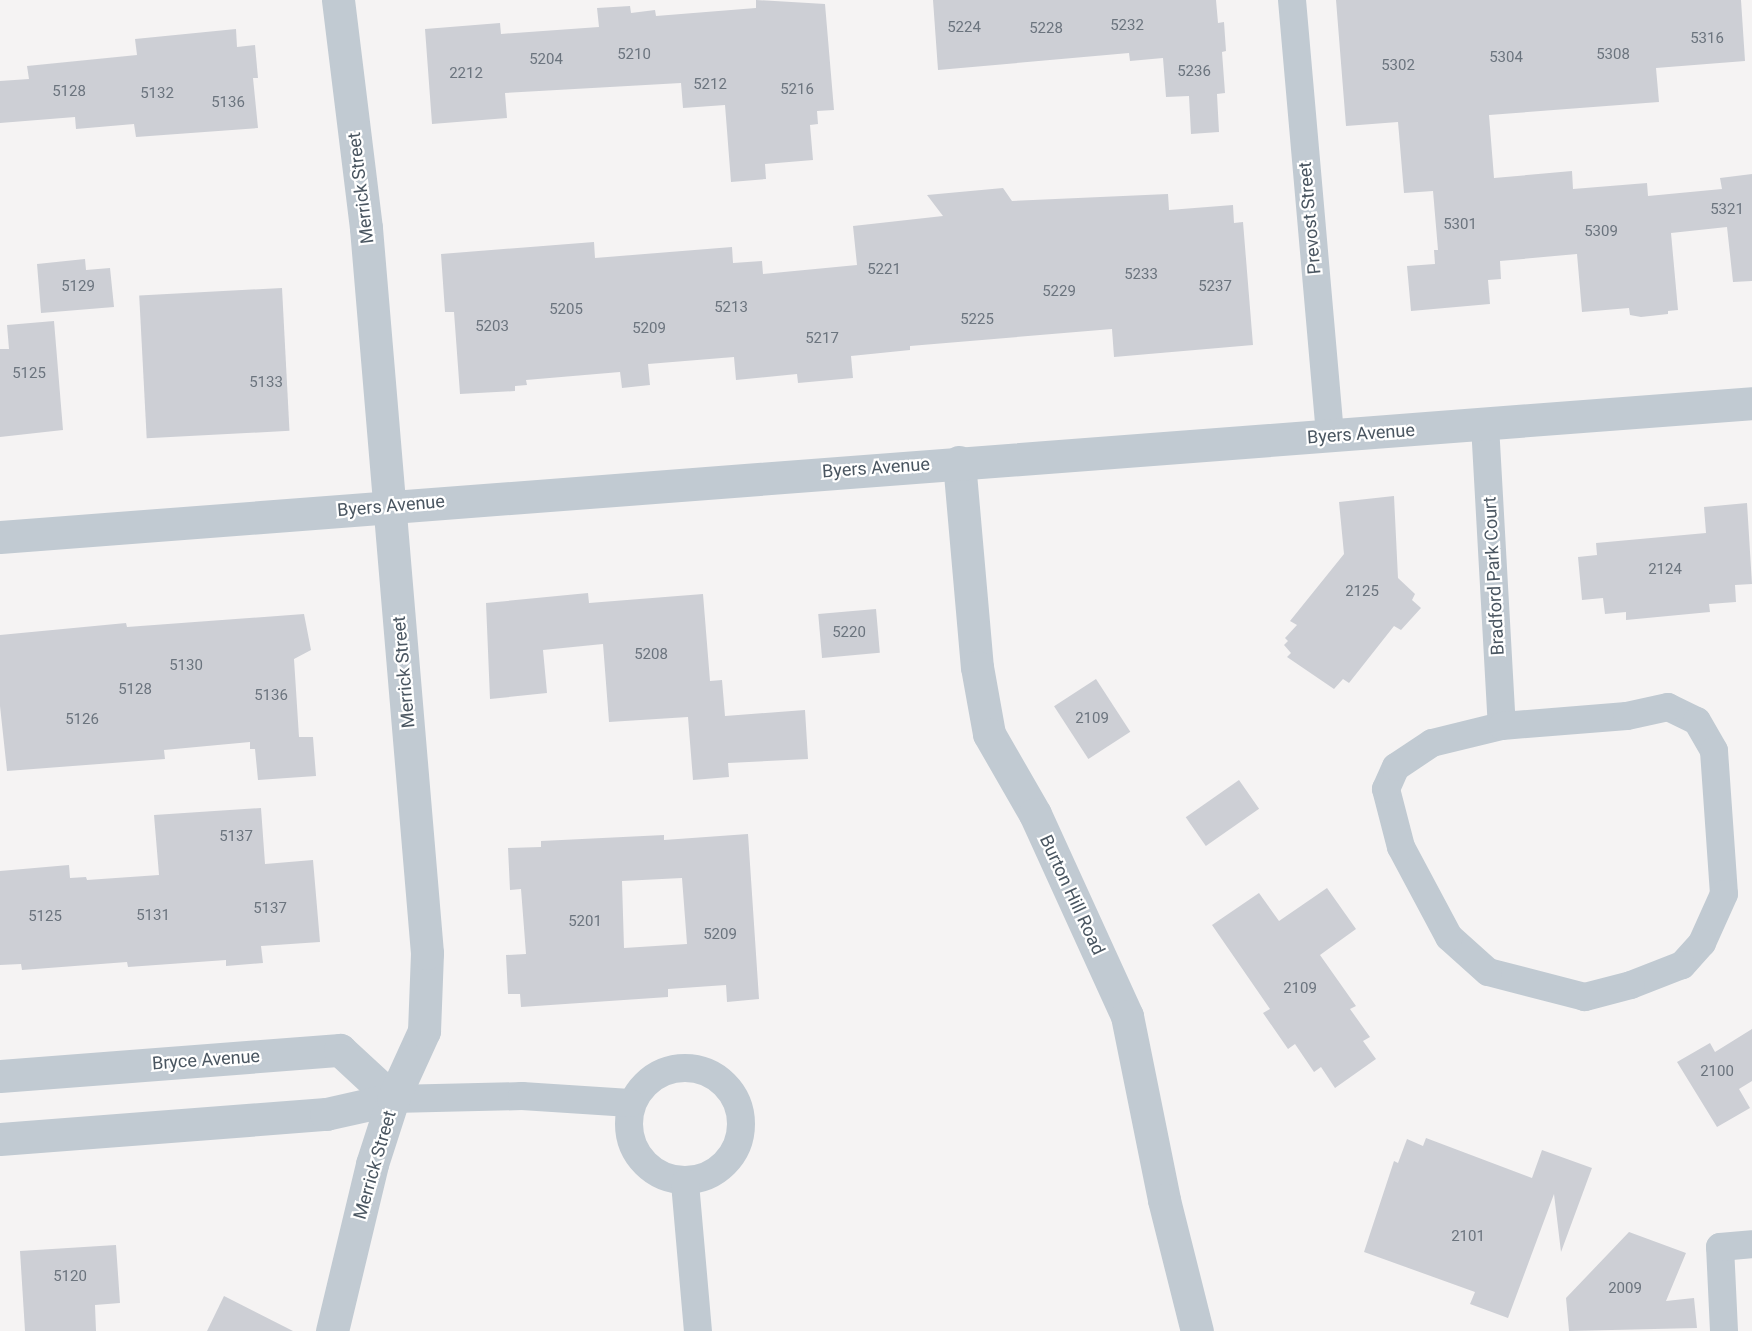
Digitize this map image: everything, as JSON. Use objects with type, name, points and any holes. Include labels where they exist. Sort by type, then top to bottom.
[{"type":"street","name":"Merrick Street","points":[[332,1331],[372,1164],[393,1099],[424,1031],[427,953],[366,228],[338,0]]},
{"type":"street","name":"Prevost Street","points":[[1292,0],[1330,436]]},
{"type":"street","name":"Byers Avenue","points":[[0,537],[1752,403]]},
{"type":"street","name":"Bradford Park Court","points":[[1485,425],[1502,726]]},
{"type":"street","name":"Burton Hill Road","points":[[959,462],[977,667],[989,734],[1035,814],[1127,1016],[1164,1200],[1197,1331]]},
{"type":"street","points":[[1668,707],[1697,721],[1714,751],[1724,894],[1710,929],[1682,965],[1631,986],[1574,997],[1488,972],[1449,937],[1401,847],[1386,789],[1396,766],[1432,743],[1502,726],[1627,716],[1668,707]]},
{"type":"street","name":"Bryce Avenue","points":[[0,1076],[340,1050],[393,1099]]},
{"type":"street","points":[[699,1067],[734,1091],[743,1131],[724,1168],[685,1183],[649,1171],[628,1140],[630,1103],[657,1072],[699,1067]]},
{"type":"street","points":[[0,1139],[326,1114],[393,1099],[522,1096],[630,1103]]},
{"type":"street","points":[[685,1183],[698,1331]]},
{"type":"street","points":[[1724,1331],[1720,1247],[1752,1244]]},
{"type":"building","points":[[756,0],[825,4],[834,110],[817,111],[818,124],[810,125],[813,160],[765,164],[766,179],[731,182],[725,105],[683,108],[681,83],[505,93],[507,118],[432,124],[425,29],[500,23],[501,34],[599,27],[597,8],[630,6],[631,13],[655,10],[656,16],[756,8]]},
{"type":"building","points":[[933,0],[1216,0],[1218,23],[1224,22],[1226,51],[1222,52],[1225,93],[1217,94],[1219,132],[1191,134],[1189,96],[1166,97],[1163,58],[1130,61],[1129,53],[938,70]]},
{"type":"building","points":[[1336,0],[1741,0],[1745,61],[1656,68],[1659,102],[1489,115],[1494,178],[1572,171],[1573,189],[1647,183],[1648,196],[1722,189],[1720,178],[1752,174],[1752,281],[1733,282],[1727,227],[1671,233],[1678,310],[1668,311],[1668,314],[1641,317],[1630,315],[1629,308],[1582,312],[1577,254],[1500,261],[1501,279],[1488,280],[1490,304],[1411,311],[1407,266],[1435,264],[1434,250],[1438,250],[1433,191],[1404,193],[1398,122],[1346,126]]},
{"type":"building","points":[[236,29],[237,47],[255,45],[258,78],[253,78],[258,128],[136,137],[134,124],[76,129],[75,117],[0,123],[0,81],[29,79],[27,66],[137,55],[135,39]]},
{"type":"building","points":[[1003,188],[1012,201],[1168,194],[1169,210],[1233,205],[1234,223],[1243,222],[1253,345],[1114,357],[1112,329],[910,346],[910,350],[851,356],[853,378],[798,383],[797,374],[736,380],[734,357],[648,364],[650,385],[622,388],[620,372],[526,380],[527,385],[515,386],[515,391],[460,394],[454,312],[445,312],[441,254],[594,242],[595,258],[732,247],[733,263],[762,261],[763,274],[857,265],[853,226],[943,216],[927,195]]},
{"type":"building","points":[[85,259],[86,270],[110,268],[114,307],[41,313],[37,264]]},
{"type":"building","points":[[282,288],[289,431],[147,438],[139,295]]},
{"type":"building","points":[[54,321],[63,430],[0,437],[0,349],[9,349],[7,325]]},
{"type":"building","points":[[1394,496],[1398,578],[1415,594],[1412,600],[1421,608],[1401,630],[1394,626],[1349,683],[1343,679],[1334,689],[1287,657],[1291,653],[1284,645],[1288,641],[1285,638],[1297,625],[1290,621],[1344,554],[1339,502]]},
{"type":"building","points":[[1747,503],[1752,584],[1735,585],[1736,602],[1709,604],[1710,612],[1626,620],[1626,612],[1605,614],[1603,598],[1582,600],[1578,557],[1597,555],[1596,543],[1706,533],[1704,507]]},
{"type":"building","points":[[588,593],[589,603],[703,594],[710,681],[722,680],[725,716],[805,710],[808,759],[728,763],[729,777],[693,780],[688,717],[609,722],[603,644],[543,650],[547,693],[490,699],[486,603]]},
{"type":"building","points":[[876,609],[880,653],[822,658],[818,614]]},
{"type":"building","points":[[304,614],[311,650],[294,659],[299,737],[313,737],[316,776],[258,780],[255,749],[250,749],[250,742],[164,750],[165,759],[7,771],[0,706],[0,635],[126,623],[127,627]]},
{"type":"building","points":[[1096,679],[1130,732],[1088,759],[1054,706]]},
{"type":"building","points":[[1239,780],[1259,809],[1206,846],[1186,817]]},
{"type":"building","points":[[261,808],[265,864],[313,860],[320,942],[261,946],[263,963],[226,966],[226,960],[128,967],[127,962],[22,970],[21,964],[0,965],[0,871],[69,865],[70,878],[86,877],[87,880],[159,875],[154,815]]},
{"type":"building","points":[[748,834],[759,999],[727,1002],[726,985],[668,989],[668,997],[521,1007],[520,994],[508,994],[506,955],[526,954],[521,889],[510,890],[508,848],[541,847],[541,841],[664,835],[664,840]],"holes":[[[682,878],[687,944],[624,948],[622,881]]]},
{"type":"building","points":[[1327,888],[1356,929],[1320,955],[1356,1006],[1350,1009],[1370,1037],[1363,1041],[1376,1059],[1335,1088],[1321,1067],[1314,1072],[1295,1044],[1288,1049],[1263,1013],[1270,1009],[1212,925],[1259,893],[1279,921]]},
{"type":"building","points":[[1752,1029],[1752,1081],[1739,1089],[1750,1108],[1717,1127],[1677,1062],[1710,1043],[1715,1052]]},
{"type":"building","points":[[1426,1138],[1532,1178],[1542,1150],[1592,1168],[1561,1252],[1554,1194],[1508,1318],[1470,1304],[1475,1292],[1364,1252],[1394,1161],[1398,1163],[1407,1139],[1423,1146]]},
{"type":"building","points":[[1629,1232],[1686,1253],[1666,1301],[1694,1298],[1697,1328],[1569,1331],[1566,1298]]},
{"type":"building","points":[[116,1245],[120,1303],[95,1305],[96,1331],[25,1331],[20,1251]]},
{"type":"building","points":[[224,1296],[293,1331],[207,1331]]}]
